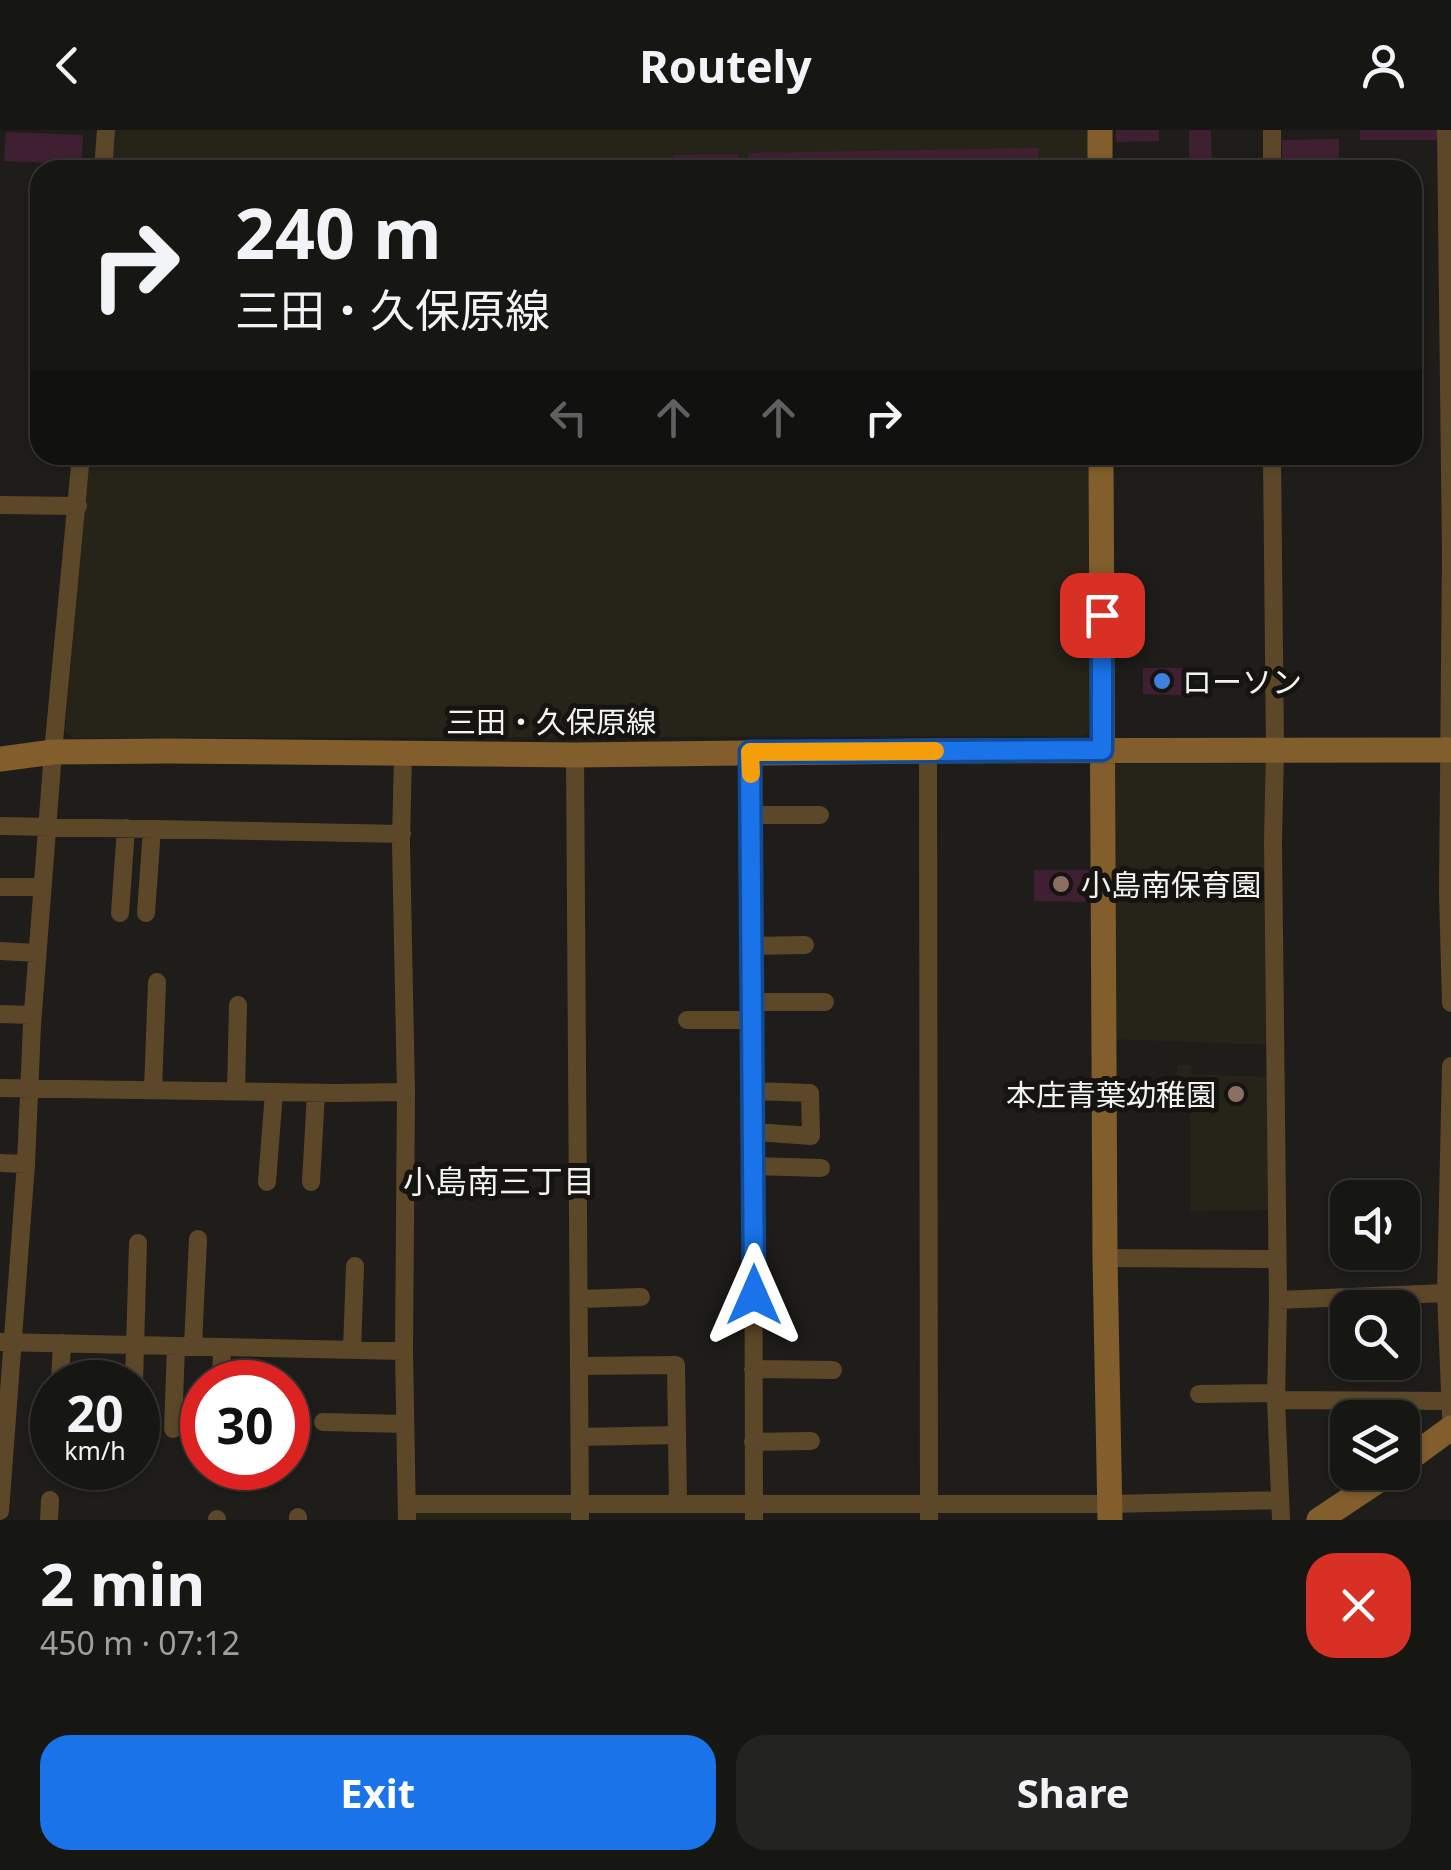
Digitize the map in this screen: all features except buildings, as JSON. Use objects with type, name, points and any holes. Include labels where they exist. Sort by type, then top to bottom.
[{"type":"street","points":[[103,160],[106,130]]},
{"type":"street","points":[[1100,130],[1100,160]]},
{"type":"street","points":[[1272,130],[1272,160]]},
{"type":"street","points":[[1446,130],[1450,258],[1451,1003]]},
{"type":"street","points":[[0,1511],[7,1342],[26,1164],[32,1015],[80,465]]},
{"type":"street","points":[[1101,465],[1109,1512]]},
{"type":"street","points":[[1272,465],[1276,1397],[1281,1520]]},
{"type":"street","points":[[0,505],[78,506]]},
{"type":"street","name":"三田・久保原線","points":[[0,759],[53,752],[168,751],[575,755],[1450,750]]},
{"type":"street","points":[[928,751],[929,1511]]},
{"type":"street","points":[[750,752],[754,1512]]},
{"type":"street","points":[[403,754],[407,1512],[1109,1512],[1279,1500]]},
{"type":"street","points":[[575,755],[580,1512]]},
{"type":"street","points":[[751,814],[820,815]]},
{"type":"street","points":[[0,826],[402,834]]},
{"type":"street","points":[[120,913],[126,828]]},
{"type":"street","points":[[146,913],[152,829]]},
{"type":"street","points":[[0,887],[42,888]]},
{"type":"street","points":[[753,946],[806,945]]},
{"type":"street","points":[[0,952],[37,953]]},
{"type":"street","points":[[153,1090],[157,982]]},
{"type":"street","points":[[688,1020],[825,1002]]},
{"type":"street","points":[[236,1091],[238,1005]]},
{"type":"street","points":[[0,1014],[32,1015]]},
{"type":"street","points":[[1451,1066],[1446,1293],[1451,1416]]},
{"type":"street","points":[[0,1088],[406,1092]]},
{"type":"street","points":[[753,1091],[810,1093],[811,1136],[754,1132]]},
{"type":"street","points":[[267,1182],[274,1092]]},
{"type":"street","points":[[311,1182],[316,1092]]},
{"type":"street","points":[[0,1162],[26,1164]]},
{"type":"street","points":[[754,1166],[821,1168]]},
{"type":"street","points":[[173,1429],[198,1239]]},
{"type":"street","points":[[134,1360],[138,1243]]},
{"type":"street","points":[[1106,1258],[1277,1259]]},
{"type":"street","points":[[352,1350],[355,1266]]},
{"type":"street","points":[[1278,1300],[1446,1293]]},
{"type":"street","points":[[579,1298],[641,1297]]},
{"type":"street","points":[[7,1342],[404,1351]]},
{"type":"street","points":[[61,1360],[62,1343]]},
{"type":"street","points":[[222,1348],[222,1360]]},
{"type":"street","points":[[580,1366],[676,1365],[677,1435],[686,1510]]},
{"type":"street","points":[[753,1369],[832,1370]]},
{"type":"street","points":[[1199,1394],[1450,1400]]},
{"type":"street","points":[[323,1422],[405,1424]]},
{"type":"street","points":[[1420,1451],[1451,1428]]},
{"type":"street","points":[[580,1437],[677,1435]]},
{"type":"street","points":[[753,1442],[811,1440]]},
{"type":"street","points":[[1319,1520],[1364,1490]]},
{"type":"street","points":[[49,1520],[50,1500]]},
{"type":"shaded area","points":[[113,130],[1091,130],[1091,160],[111,160]]},
{"type":"shaded area","points":[[86,465],[1090,465],[1089,732],[1082,736],[72,738],[65,731]]},
{"type":"shaded area","points":[[1267,763],[1270,1045],[1111,1039],[1112,764]]},
{"type":"shaded area","points":[[1177,1065],[1191,1065],[1192,1074],[1272,1077],[1271,1210],[1190,1211],[1190,1108],[1149,1108],[1149,1096],[1114,1095],[1114,1087],[1177,1087]]},
{"type":"shaded area","points":[[412,1509],[569,1509],[571,1520],[412,1520]]},
{"type":"slow traffic","points":[[751,774],[750,752],[935,751]]},
{"type":"place","name":"ローソン","points":[[1162,681]]},
{"type":"place","name":"小島南保育園","points":[[1061,884]]},
{"type":"place","name":"本庄青葉幼稚園","points":[[1236,1094]]},
{"type":"district","name":"小島南三丁目","points":[[499,1180]]},
{"type":"route","points":[[754,1295],[750,752],[1102,750],[1102,615]]}]
